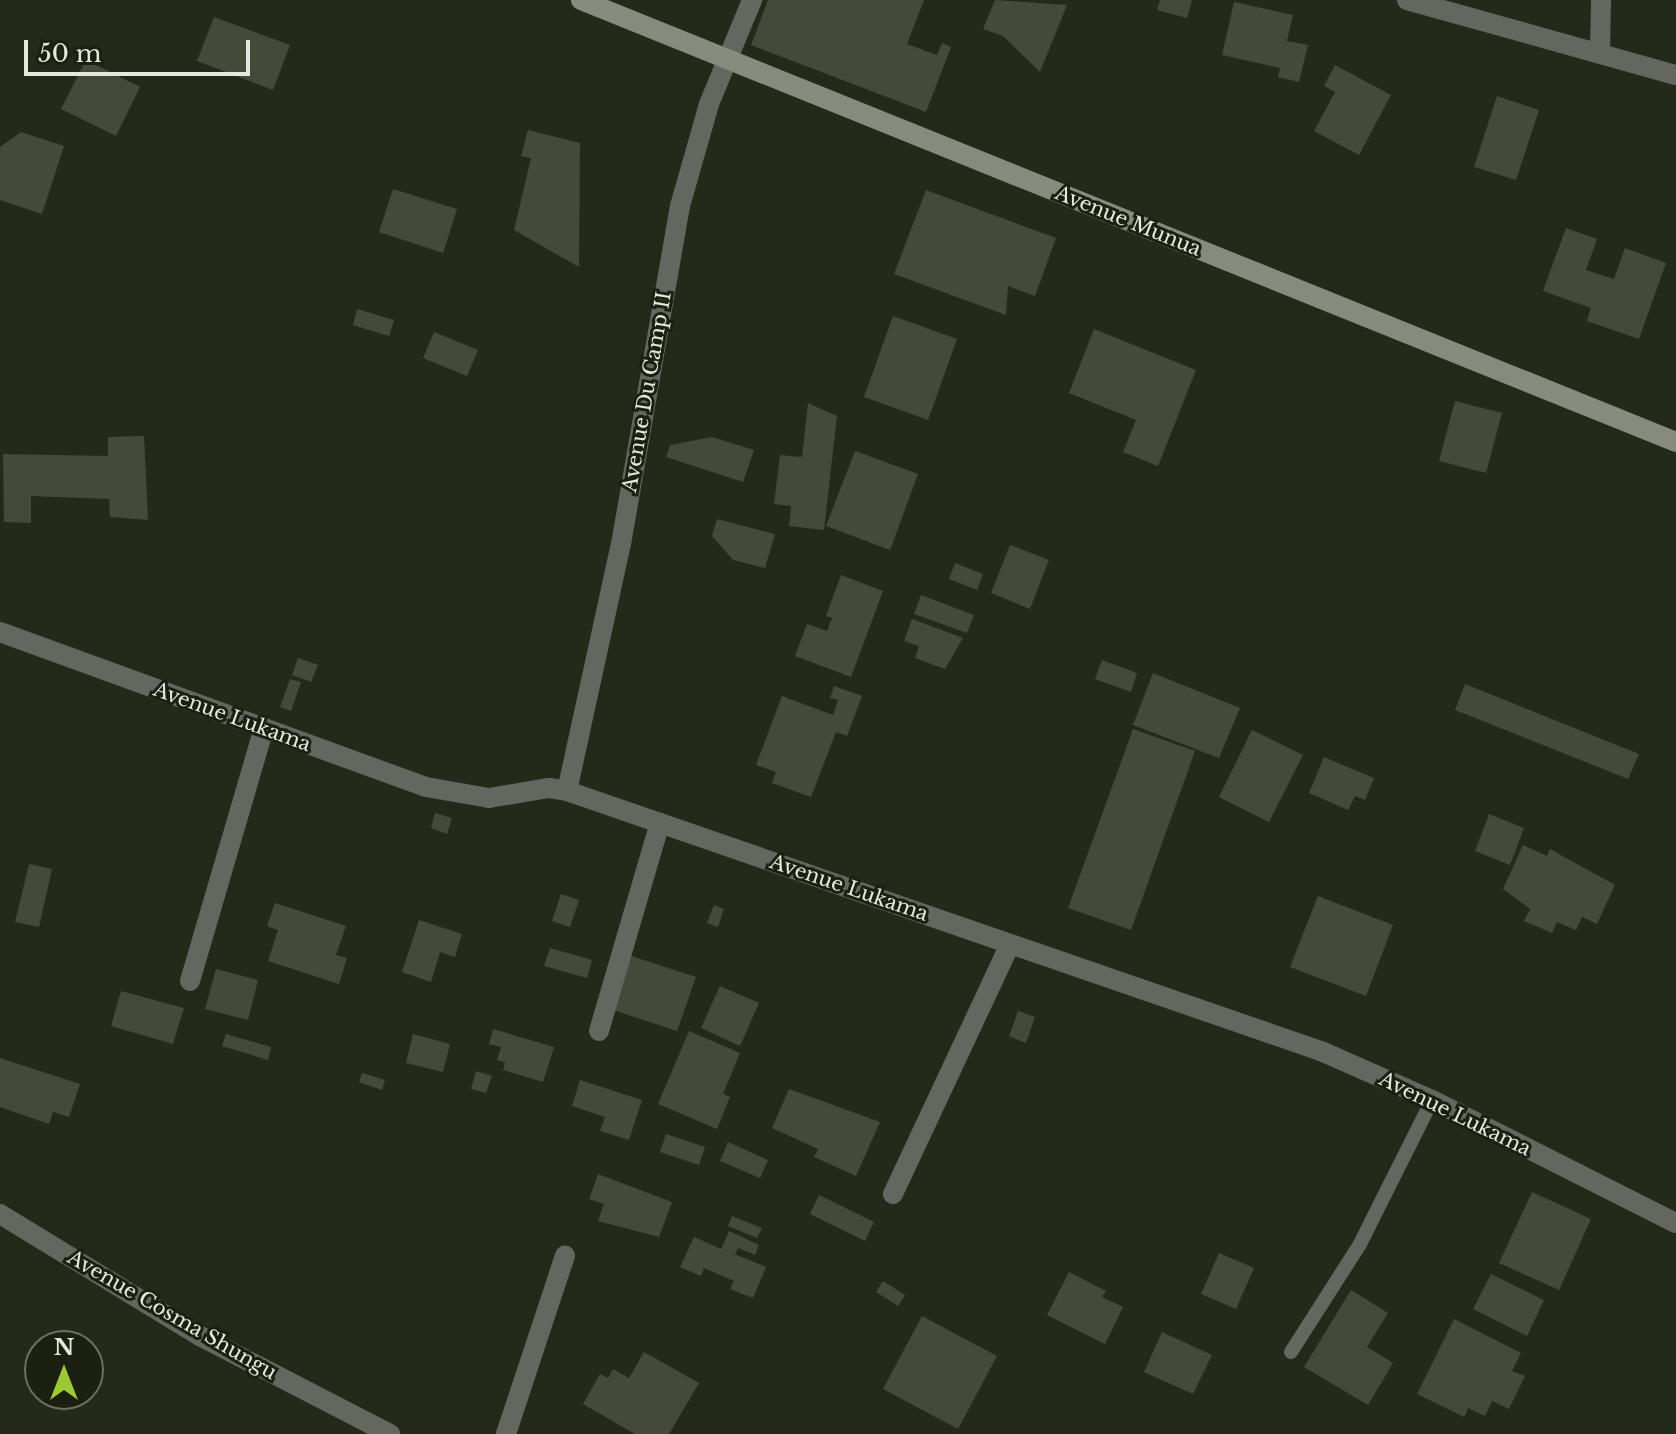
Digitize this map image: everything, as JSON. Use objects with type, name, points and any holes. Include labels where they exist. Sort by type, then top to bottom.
[{"type":"main road","name":"Avenue Munua","points":[[581,0],[1676,442]]},
{"type":"street","name":"Avenue Du Camp II","points":[[567,791],[621,544],[680,206],[709,104],[730,60],[752,0]]},
{"type":"street","points":[[1407,0],[1676,75]]},
{"type":"street","points":[[1600,52],[1601,0]]},
{"type":"street","name":"Avenue Lukama","points":[[0,632],[462,796],[567,791],[1321,1051],[1432,1100],[1676,1223]]},
{"type":"street","points":[[190,981],[264,728]]},
{"type":"street","points":[[599,1031],[660,823]]},
{"type":"street","points":[[893,1194],[1010,944]]},
{"type":"street","name":"Avenue Cosma Shungu","points":[[0,1214],[200,1336],[390,1434]]},
{"type":"street","points":[[506,1434],[565,1256]]},
{"type":"lane","points":[[1291,1352],[1360,1244],[1432,1100]]},
{"type":"building","points":[[768,0],[924,0],[907,44],[937,55],[942,43],[951,47],[926,112],[751,45]]},
{"type":"building","points":[[995,0],[1067,5],[1040,72],[1003,36],[983,29]]},
{"type":"building","points":[[1160,0],[1192,0],[1187,18],[1157,10]]},
{"type":"building","points":[[1234,2],[1293,15],[1287,41],[1308,45],[1299,82],[1278,77],[1280,68],[1222,55]]},
{"type":"building","points":[[214,17],[290,45],[273,90],[197,61]]},
{"type":"building","points":[[86,60],[140,87],[116,136],[61,109]]},
{"type":"building","points":[[1335,65],[1391,95],[1359,155],[1314,131],[1335,92],[1324,86]]},
{"type":"building","points":[[1497,96],[1539,110],[1516,180],[1474,167]]},
{"type":"building","points":[[528,130],[580,143],[579,267],[514,230],[531,158],[521,156]]},
{"type":"building","points":[[21,132],[64,146],[42,214],[0,200],[0,147]]},
{"type":"building","points":[[393,189],[457,209],[443,253],[379,232]]},
{"type":"building","points":[[926,190],[1056,238],[1035,296],[1008,286],[1006,315],[894,274]]},
{"type":"building","points":[[1566,228],[1597,239],[1586,270],[1614,279],[1625,248],[1666,263],[1639,339],[1587,321],[1591,308],[1543,291]]},
{"type":"building","points":[[357,309],[394,320],[389,336],[353,325]]},
{"type":"building","points":[[893,316],[957,339],[928,420],[864,397]]},
{"type":"building","points":[[1094,329],[1196,370],[1158,466],[1123,452],[1136,420],[1069,393]]},
{"type":"building","points":[[434,332],[478,350],[467,376],[423,358]]},
{"type":"building","points":[[1455,401],[1502,413],[1486,473],[1439,461]]},
{"type":"building","points":[[808,403],[837,416],[824,530],[789,526],[791,506],[774,504],[780,455],[802,457]]},
{"type":"building","points":[[144,436],[148,520],[110,517],[109,499],[31,496],[31,523],[4,522],[3,454],[108,456],[108,437]]},
{"type":"building","points":[[712,437],[754,450],[743,482],[666,457],[670,445]]},
{"type":"building","points":[[855,451],[918,474],[890,550],[826,526]]},
{"type":"building","points":[[717,519],[775,534],[765,568],[733,560],[712,536]]},
{"type":"building","points":[[1010,545],[1049,560],[1030,609],[991,593]]},
{"type":"building","points":[[955,563],[983,574],[977,590],[949,579]]},
{"type":"building","points":[[841,575],[883,591],[851,677],[795,656],[807,624],[827,631],[832,618],[826,616]]},
{"type":"building","points":[[921,595],[974,615],[967,633],[914,614]]},
{"type":"building","points":[[912,619],[963,638],[945,669],[915,658],[919,646],[904,641]]},
{"type":"building","points":[[298,658],[318,665],[311,682],[292,675]]},
{"type":"building","points":[[1102,660],[1137,673],[1131,692],[1095,679]]},
{"type":"building","points":[[1153,673],[1240,708],[1219,758],[1133,725]]},
{"type":"building","points":[[290,679],[301,682],[291,711],[280,707]]},
{"type":"building","points":[[1465,684],[1639,754],[1628,779],[1455,710]]},
{"type":"building","points":[[834,686],[862,696],[847,736],[836,732],[811,797],[772,783],[776,772],[756,765],[782,696],[833,715],[838,700],[830,698]]},
{"type":"building","points":[[1133,729],[1195,751],[1131,930],[1068,908]]},
{"type":"building","points":[[1252,730],[1303,755],[1269,822],[1219,797]]},
{"type":"building","points":[[1324,757],[1374,778],[1365,800],[1355,796],[1348,810],[1309,793]]},
{"type":"building","points":[[435,813],[452,818],[447,834],[431,828]]},
{"type":"building","points":[[1489,814],[1524,828],[1510,865],[1475,851]]},
{"type":"building","points":[[1523,845],[1547,856],[1550,849],[1615,885],[1597,924],[1582,917],[1576,930],[1557,922],[1552,933],[1524,921],[1530,909],[1503,889]]},
{"type":"building","points":[[29,864],[52,869],[39,927],[15,922]]},
{"type":"building","points":[[561,894],[579,900],[570,927],[552,921]]},
{"type":"building","points":[[1318,896],[1393,925],[1366,996],[1290,967]]},
{"type":"building","points":[[275,903],[346,926],[336,955],[347,958],[339,984],[268,961],[278,930],[267,926]]},
{"type":"building","points":[[714,905],[724,909],[718,927],[707,923]]},
{"type":"building","points":[[419,920],[462,934],[455,957],[440,952],[431,982],[402,972]]},
{"type":"building","points":[[550,948],[592,960],[587,978],[544,966]]},
{"type":"building","points":[[625,954],[696,977],[677,1031],[607,1008]]},
{"type":"building","points":[[216,969],[258,980],[248,1020],[205,1009]]},
{"type":"building","points":[[720,986],[759,1003],[740,1046],[701,1028]]},
{"type":"building","points":[[121,991],[184,1008],[173,1044],[111,1026]]},
{"type":"building","points":[[1018,1011],[1035,1017],[1026,1043],[1009,1036]]},
{"type":"building","points":[[493,1029],[554,1047],[543,1082],[503,1070],[505,1062],[497,1060],[501,1047],[489,1044]]},
{"type":"building","points":[[689,1031],[740,1053],[723,1094],[730,1097],[717,1129],[658,1104]]},
{"type":"building","points":[[226,1034],[271,1047],[268,1060],[222,1046]]},
{"type":"building","points":[[413,1034],[450,1044],[443,1072],[406,1063]]},
{"type":"building","points":[[0,1058],[80,1084],[69,1117],[53,1112],[49,1124],[0,1107]]},
{"type":"building","points":[[476,1071],[492,1076],[486,1093],[471,1089]]},
{"type":"building","points":[[362,1073],[385,1080],[382,1090],[359,1082]]},
{"type":"building","points":[[580,1080],[642,1100],[629,1140],[600,1131],[605,1117],[572,1106]]},
{"type":"building","points":[[789,1089],[880,1122],[856,1176],[814,1157],[818,1149],[772,1128]]},
{"type":"building","points":[[666,1134],[705,1147],[699,1165],[660,1152]]},
{"type":"building","points":[[728,1142],[768,1160],[760,1178],[720,1161]]},
{"type":"building","points":[[598,1174],[672,1202],[659,1237],[598,1221],[604,1204],[589,1199]]},
{"type":"building","points":[[1532,1192],[1591,1219],[1559,1290],[1499,1263]]},
{"type":"building","points":[[819,1195],[874,1222],[865,1241],[810,1214]]},
{"type":"building","points":[[732,1216],[762,1228],[757,1238],[728,1226]]},
{"type":"building","points":[[729,1231],[759,1245],[755,1255],[738,1248],[735,1254],[766,1267],[753,1298],[730,1289],[734,1281],[704,1268],[701,1276],[680,1267],[694,1237],[721,1249]]},
{"type":"building","points":[[1219,1253],[1254,1268],[1236,1309],[1201,1294]]},
{"type":"building","points":[[1069,1272],[1106,1291],[1102,1297],[1123,1307],[1105,1344],[1047,1315]]},
{"type":"building","points":[[1491,1274],[1544,1300],[1527,1336],[1473,1309]]},
{"type":"building","points":[[883,1281],[905,1295],[898,1306],[876,1292]]},
{"type":"building","points":[[1351,1290],[1388,1313],[1367,1347],[1393,1363],[1368,1405],[1304,1367]]},
{"type":"building","points":[[922,1316],[997,1356],[958,1429],[883,1389]]},
{"type":"building","points":[[1454,1319],[1521,1353],[1512,1371],[1525,1376],[1509,1409],[1492,1401],[1485,1416],[1468,1408],[1464,1417],[1417,1394]]},
{"type":"building","points":[[1162,1332],[1212,1355],[1193,1394],[1144,1372]]},
{"type":"building","points":[[644,1352],[699,1383],[669,1434],[635,1434],[583,1404],[600,1374],[608,1378],[613,1369],[629,1378]]}]
